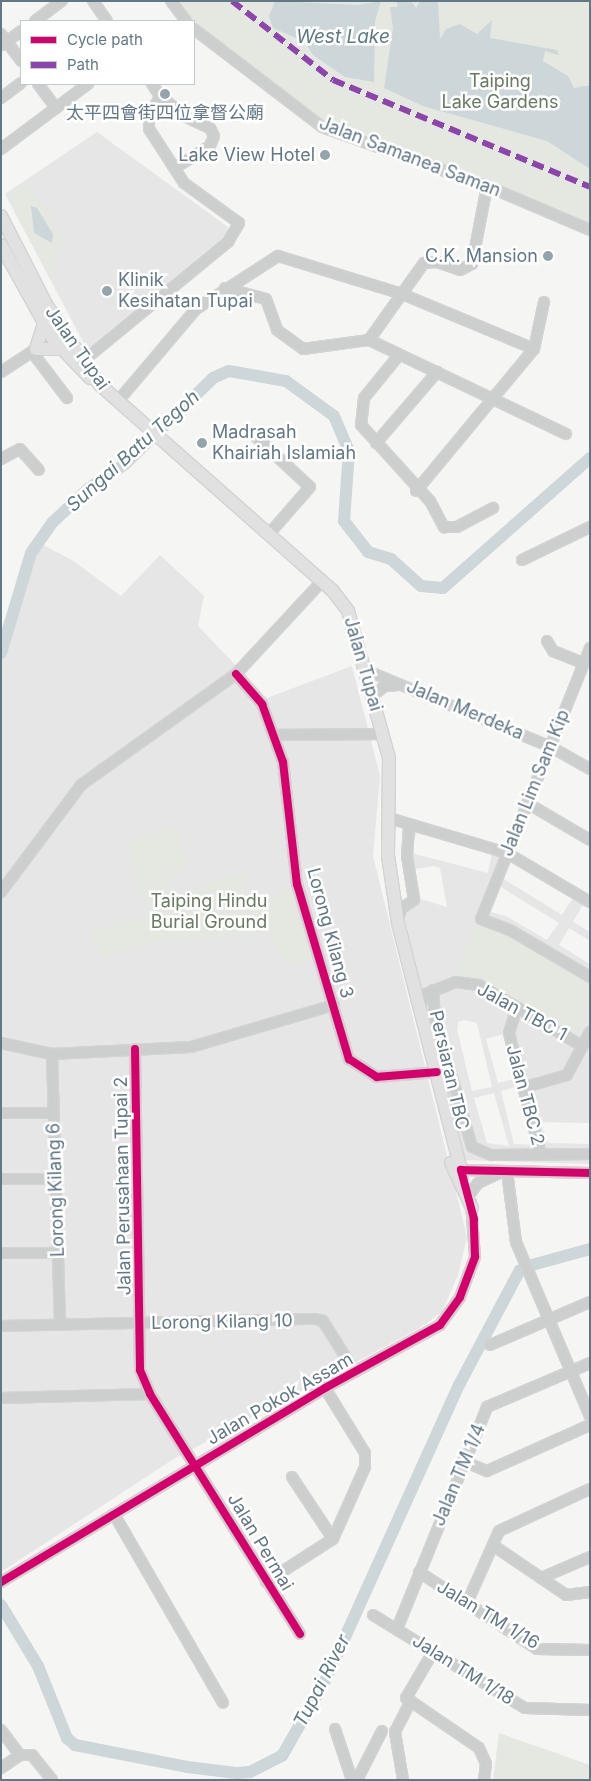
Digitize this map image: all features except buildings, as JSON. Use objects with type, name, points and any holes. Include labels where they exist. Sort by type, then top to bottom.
[{"type":"main road","name":"Jalan Tupai","points":[[1,216],[12,246],[58,335],[84,362],[100,385],[168,442],[322,581],[348,611],[383,734],[391,772],[392,890],[398,923],[442,1088],[461,1170]]},
{"type":"main road","points":[[1,245],[44,323],[58,335],[61,349],[100,385]]},
{"type":"main road","points":[[44,323],[34,351],[61,349]]},
{"type":"main road","points":[[442,1088],[444,1138],[454,1173],[472,1208]]},
{"type":"street","points":[[36,20],[62,1]]},
{"type":"street","points":[[93,1],[105,20]]},
{"type":"street","points":[[171,1],[185,20]]},
{"type":"street","name":"Jalan Samanea Saman","points":[[195,30],[322,127],[487,186],[590,230]]},
{"type":"street","points":[[20,32],[3,41],[20,60]]},
{"type":"street","points":[[1,98],[20,84]]},
{"type":"street","points":[[39,85],[56,108]]},
{"type":"street","points":[[1,149],[87,85]]},
{"type":"street","points":[[153,85],[160,96],[186,117],[210,128],[214,136],[210,146],[175,168]]},
{"type":"street","points":[[84,362],[228,242],[233,228],[239,223],[188,187],[149,129],[149,117],[160,96]]},
{"type":"street","points":[[369,340],[424,263],[437,262],[460,270],[472,264],[487,186]]},
{"type":"street","points":[[118,401],[196,309],[225,288],[278,256],[402,294],[534,349]]},
{"type":"street","points":[[225,288],[266,299],[277,330],[302,349],[369,340],[399,356],[437,372],[491,402],[566,434]]},
{"type":"street","points":[[416,491],[534,349],[544,302]]},
{"type":"street","points":[[2,371],[58,335]]},
{"type":"street","points":[[34,351],[67,398]]},
{"type":"street","points":[[399,356],[361,405],[361,425],[416,491],[430,501],[439,522],[448,529],[493,508]]},
{"type":"street","points":[[376,443],[437,372]]},
{"type":"street","points":[[254,435],[310,487],[269,534]]},
{"type":"street","points":[[1,459],[20,449],[39,470]]},
{"type":"street","points":[[522,560],[590,527]]},
{"type":"street","points":[[1,892],[90,776],[236,674],[322,581]]},
{"type":"street","points":[[547,641],[553,651],[583,663]]},
{"type":"street","name":"Jalan Lim Sam Kip","points":[[590,648],[481,918],[510,930],[590,977]]},
{"type":"street","name":"Jalan Merdeka","points":[[365,670],[551,747],[590,769]]},
{"type":"street","name":"Lorong Kilang 3","points":[[236,674],[262,704],[274,735],[291,799],[297,884],[349,1059],[357,1067],[391,1078],[437,1072]]},
{"type":"street","points":[[372,696],[385,686],[404,685]]},
{"type":"street","points":[[274,735],[383,734]]},
{"type":"street","points":[[527,803],[590,840]]},
{"type":"street","points":[[390,818],[507,853],[590,902]]},
{"type":"street","points":[[398,923],[401,909],[414,900],[407,856],[409,824]]},
{"type":"street","points":[[392,890],[410,901]]},
{"type":"street","points":[[412,978],[432,990],[420,1006]]},
{"type":"street","name":"Jalan TBC 1","points":[[432,990],[455,982],[479,985],[582,1046]]},
{"type":"street","name":"Persiaran TBC","points":[[432,990],[435,1018],[468,1143],[491,1155],[590,1154]]},
{"type":"street","points":[[1,1043],[52,1054],[203,1045],[334,1005]]},
{"type":"street","name":"Jalan TBC 2","points":[[517,1007],[509,1034],[525,1087],[541,1155]]},
{"type":"street","points":[[525,1087],[567,1075],[590,1032]]},
{"type":"street","name":"Jalan Perusahaan Tupai 2","points":[[135,1049],[141,1324],[140,1370],[150,1394]]},
{"type":"street","name":"Lorong Kilang 6","points":[[52,1054],[60,1325]]},
{"type":"street","points":[[1,1113],[54,1112]]},
{"type":"street","points":[[461,1170],[590,1173]]},
{"type":"street","name":"Jalan Tupai","points":[[461,1170],[472,1208]]},
{"type":"street","points":[[469,1195],[478,1183],[504,1171]]},
{"type":"street","points":[[504,1171],[511,1222],[547,1320],[572,1371],[590,1416]]},
{"type":"street","points":[[1,1179],[56,1178]]},
{"type":"street","name":"Jalan Pokok Assam","points":[[1,1582],[325,1388],[421,1338],[451,1313],[474,1257],[472,1208]]},
{"type":"street","points":[[1,1253],[58,1252]]},
{"type":"street","points":[[490,1345],[590,1302]]},
{"type":"street","name":"Lorong Kilang 10","points":[[1,1326],[315,1319],[323,1321],[355,1372]]},
{"type":"street","name":"Jalan TM 1/4","points":[[397,1629],[463,1462],[487,1407],[590,1363]]},
{"type":"street","points":[[266,1582],[333,1539],[365,1467],[366,1453],[325,1388]]},
{"type":"street","points":[[1,1398],[150,1394]]},
{"type":"street","name":"Jalan Permai","points":[[150,1394],[300,1634]]},
{"type":"street","points":[[463,1462],[487,1471],[590,1425]]},
{"type":"street","points":[[292,1477],[333,1539]]},
{"type":"street","points":[[468,1603],[499,1531],[590,1489]]},
{"type":"street","points":[[114,1514],[223,1703]]},
{"type":"street","points":[[494,1546],[566,1594],[590,1592]]},
{"type":"street","points":[[542,1578],[590,1557]]},
{"type":"street","name":"Jalan TM 1/16","points":[[419,1572],[537,1649],[590,1650]]},
{"type":"street","name":"Jalan TM 1/18","points":[[373,1614],[525,1708],[590,1710]]},
{"type":"street","points":[[433,1652],[406,1698],[479,1748],[486,1764],[484,1780]]},
{"type":"street","points":[[403,1780],[395,1732],[410,1701]]},
{"type":"street","points":[[335,1729],[352,1780]]},
{"type":"street","points":[[1,1730],[20,1755]]},
{"type":"street","points":[[356,1780],[382,1731]]},
{"type":"street","points":[[1,1768],[20,1755],[32,1755],[52,1780]]},
{"type":"shaded area","name":"Klinik Kesihatan Tupai","points":[[97,132],[228,227],[228,233],[87,349],[5,194]]},
{"type":"shaded area","points":[[37,542],[72,560],[121,596],[160,555],[204,596],[198,626],[267,698],[352,666],[380,776],[373,856],[467,1237],[458,1275],[442,1312],[418,1329],[172,1460],[1,1572],[1,654]]},
{"type":"shaded area","points":[[411,828],[496,851],[590,906],[583,905],[573,922],[590,932],[590,941],[569,928],[559,945],[590,964],[590,1123],[540,1122],[548,1143],[590,1144],[590,1164],[462,1160],[404,929],[404,909],[416,902],[408,860]],"holes":[[[416,833],[492,852],[488,873],[411,853]],[[513,862],[573,898],[562,915],[502,878],[507,864]],[[434,866],[440,868],[447,907],[421,899],[415,869]],[[499,886],[559,923],[547,940],[506,916],[490,912]],[[465,1020],[477,1023],[492,1087],[472,1091],[457,1030],[458,1022]],[[503,1034],[518,1078],[498,1083],[486,1039]],[[522,1085],[535,1139],[533,1145],[514,1144],[501,1091]],[[494,1093],[509,1146],[487,1143],[474,1098]]]},
{"type":"green space","name":"Taiping Lake Gardens","points":[[174,1],[590,1],[590,227],[323,125],[195,26],[195,20],[190,20]]},
{"type":"green space","points":[[27,182],[65,242],[55,253],[57,272],[50,276],[6,194]]},
{"type":"green space","name":"Taiping Hindu Burial Ground","points":[[175,825],[187,863],[165,884],[180,895],[235,872],[248,873],[235,916],[289,888],[311,957],[288,969],[270,933],[159,941],[101,956],[89,930],[150,914],[135,883],[129,846],[137,838]]},
{"type":"green space","points":[[475,921],[509,932],[590,981],[590,1011],[576,1035],[482,979],[456,974]]},
{"type":"green space","points":[[499,1733],[590,1765],[590,1780],[493,1780]]},
{"type":"water","name":"West Lake","points":[[275,1],[358,5],[381,1],[375,21],[374,82],[345,77],[313,55],[305,42],[273,28],[269,16]]},
{"type":"water","points":[[396,1],[411,1],[416,8],[420,1],[438,1],[440,39],[446,29],[460,24],[477,34],[492,20],[490,38],[557,50],[559,55],[545,51],[543,61],[568,76],[574,88],[590,85],[590,169],[547,141],[423,106],[384,88],[393,29],[390,7],[398,7]]},
{"type":"water","points":[[31,206],[37,208],[53,234],[52,243],[34,233]]},
{"type":"waterway","name":"Sungai Batu Tegoh","points":[[1,653],[31,553],[53,522],[88,489],[125,464],[213,378],[229,371],[286,381],[334,416],[349,451],[344,521],[368,552],[391,559],[421,586],[443,588],[590,458]]},
{"type":"waterway","points":[[532,1265],[590,1249]]},
{"type":"waterway","name":"Tupai River","points":[[1,1605],[38,1666],[67,1738],[75,1745],[187,1767],[237,1773],[250,1772],[282,1756],[327,1677],[459,1385],[520,1270]]},
{"type":"marked path","points":[[232,1],[333,80],[590,187]]},
{"type":"cycle path","points":[[236,674],[262,704],[283,762],[297,884],[349,1059],[377,1077],[437,1072]]},
{"type":"cycle path","points":[[135,1049],[140,1370],[150,1394],[300,1634]]},
{"type":"cycle path","points":[[1,1582],[325,1388],[440,1325],[460,1297],[475,1257],[474,1219],[461,1170],[590,1173]]},
{"type":"place","name":"太平四會街四位拿督公廟","points":[[165,94]]},
{"type":"place","name":"Lake View Hotel","points":[[325,155]]},
{"type":"place","name":"C.K. Mansion","points":[[548,256]]},
{"type":"place","name":"Klinik Kesihatan Tupai","points":[[107,291]]},
{"type":"place","name":"Madrasah Khairiah Islamiah","points":[[202,443]]}]
